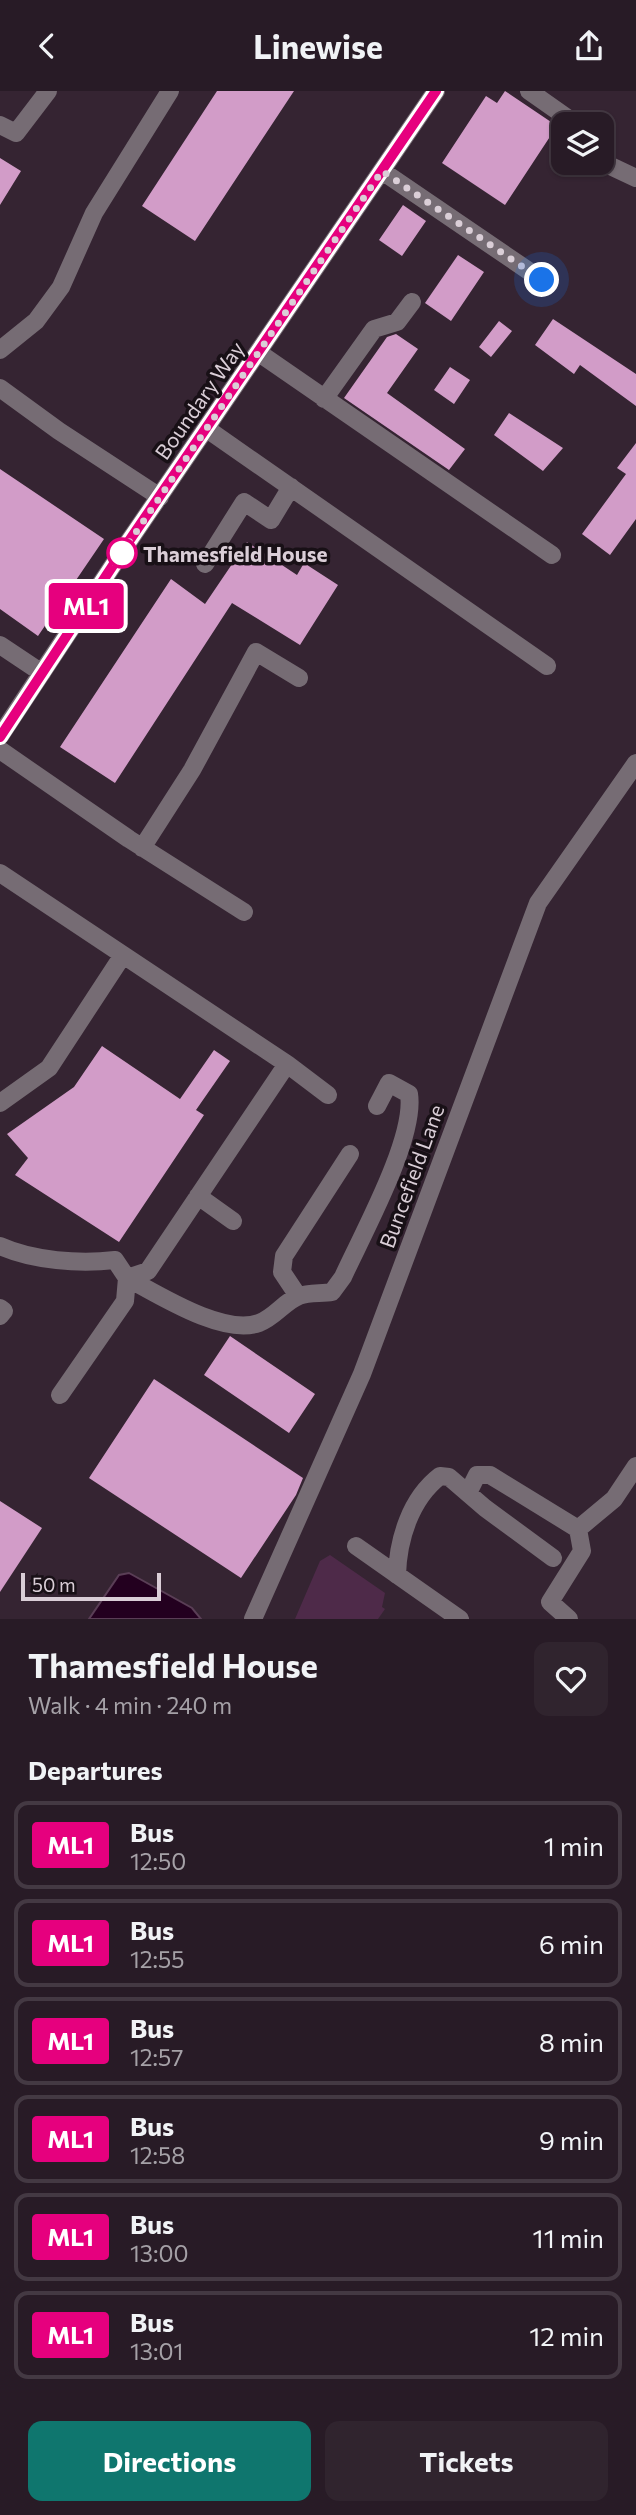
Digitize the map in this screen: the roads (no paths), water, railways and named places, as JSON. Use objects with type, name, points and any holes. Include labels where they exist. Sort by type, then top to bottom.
[{"type":"street","points":[[0,125],[16,133],[48,91]]},
{"type":"street","points":[[0,350],[36,321],[61,287],[94,213],[170,91]]},
{"type":"street","name":"Boundary Way","points":[[0,736],[436,91]]},
{"type":"street","points":[[529,91],[559,112]]},
{"type":"street","points":[[614,168],[636,178]]},
{"type":"street","points":[[382,171],[542,280]]},
{"type":"street","points":[[324,399],[374,329],[397,323],[412,302]]},
{"type":"street","points":[[259,353],[552,555]]},
{"type":"street","points":[[0,388],[59,432],[160,497]]},
{"type":"street","points":[[207,429],[547,666]]},
{"type":"street","points":[[205,564],[244,502],[271,520],[291,487]]},
{"type":"street","points":[[0,645],[42,673]]},
{"type":"street","points":[[142,848],[192,770],[256,652],[299,678]]},
{"type":"street","points":[[0,750],[142,848],[244,912]]},
{"type":"street","name":"Buncefield Lane","points":[[253,1619],[362,1374],[538,903],[636,763]]},
{"type":"street","points":[[0,873],[287,1064],[328,1095]]},
{"type":"street","points":[[0,1103],[49,1068],[123,955]]},
{"type":"street","points":[[127,1278],[148,1271],[287,1064]]},
{"type":"street","points":[[0,1246],[42,1257],[94,1263],[115,1260],[127,1278],[167,1299],[227,1324],[256,1324],[276,1316],[298,1296],[332,1292],[337,1288],[373,1213],[410,1116],[409,1094],[388,1083],[377,1106]]},
{"type":"street","points":[[298,1296],[282,1272],[284,1256],[350,1154]]},
{"type":"street","points":[[198,1196],[233,1221]]},
{"type":"street","points":[[60,1395],[125,1301],[127,1278]]},
{"type":"street","points":[[0,1308],[4,1311],[0,1316]]},
{"type":"street","points":[[578,1529],[614,1499],[636,1466]]},
{"type":"street","points":[[468,1493],[477,1475],[490,1475],[578,1529],[582,1551],[550,1602],[569,1619]]},
{"type":"street","points":[[397,1575],[403,1531],[432,1482],[440,1476],[449,1476],[553,1558]]},
{"type":"street","points":[[356,1546],[460,1619]]},
{"type":"place","name":"Thamesfield House","points":[[122,553]]}]
